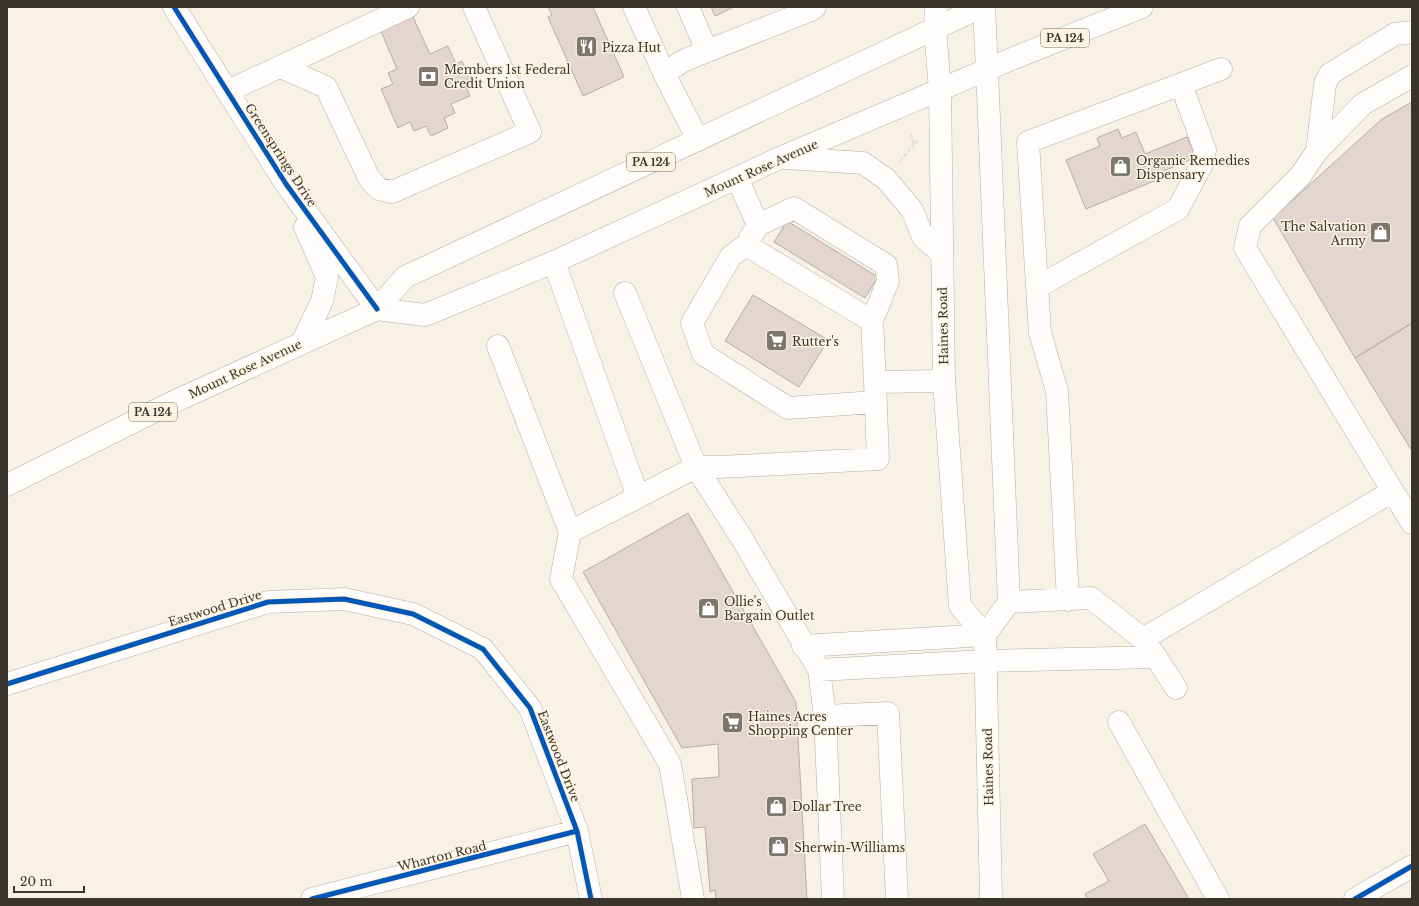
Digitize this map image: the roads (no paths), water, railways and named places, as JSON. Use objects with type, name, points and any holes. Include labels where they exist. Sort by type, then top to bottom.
[{"type":"main road","name":"Greensprings Drive","points":[[174,7],[286,184],[377,310]]},
{"type":"main road","points":[[228,91],[408,7]]},
{"type":"main road","points":[[280,66],[326,87],[369,178],[378,190],[392,192],[530,132],[474,7]]},
{"type":"main road","points":[[634,7],[664,73],[698,140]]},
{"type":"main road","points":[[688,7],[707,51]]},
{"type":"main road","points":[[804,646],[985,635],[1009,602],[988,70],[982,7]]},
{"type":"main road","name":"Mount Rose Avenue","points":[[7,485],[169,404],[377,310],[405,277],[698,140],[936,17],[982,7]]},
{"type":"main road","name":"Mount Rose Avenue","points":[[377,310],[425,315],[554,262],[737,178],[940,90],[1142,7]]},
{"type":"main road","points":[[664,73],[685,60],[812,8]]},
{"type":"main road","name":"Haines Road","points":[[936,17],[940,90],[944,381],[960,606],[985,635],[991,899]]},
{"type":"main road","points":[[1317,151],[1325,84],[1330,74],[1395,34],[1412,32]]},
{"type":"main road","points":[[1068,600],[1057,391],[1040,333],[1028,142],[1221,69]]},
{"type":"main road","points":[[1412,76],[1363,104],[1317,151],[1302,175],[1250,226],[1245,248],[1412,523]]},
{"type":"main road","points":[[1037,287],[1178,209],[1203,162],[1204,150],[1180,84]]},
{"type":"main road","points":[[782,158],[863,163],[886,180],[912,210],[923,238],[942,254]]},
{"type":"main road","points":[[737,178],[758,224]]},
{"type":"main road","name":"Greensprings Drive","points":[[286,184],[327,277],[322,301],[302,343]]},
{"type":"main road","points":[[570,532],[696,467],[878,459],[875,392],[872,321],[888,281],[886,265],[794,208],[758,224],[746,245],[731,256],[692,323],[703,354],[788,408],[875,392],[944,381]]},
{"type":"main road","points":[[746,245],[872,321]]},
{"type":"main road","points":[[554,262],[638,497]]},
{"type":"main road","points":[[625,293],[696,467],[741,537],[819,670],[825,716],[833,899]]},
{"type":"main road","points":[[498,346],[570,532],[561,579],[670,764],[693,899]]},
{"type":"main road","points":[[1143,639],[1393,491]]},
{"type":"main road","points":[[1009,602],[1091,598],[1143,639],[1176,688]]},
{"type":"main road","name":"Eastwood Drive","points":[[7,684],[268,602],[344,599],[413,614],[483,650],[530,708],[577,831],[591,899]]},
{"type":"main road","points":[[819,670],[985,661],[1156,657]]},
{"type":"main road","points":[[825,716],[888,713],[897,899]]},
{"type":"main road","points":[[1119,722],[1218,899]]},
{"type":"main road","name":"Wharton Road","points":[[312,899],[577,831]]},
{"type":"main road","points":[[1356,899],[1412,866]]},
{"type":"place","name":"Pizza Hut","points":[[586,47]]},
{"type":"place","name":"Members 1st Federal Credit Union","points":[[429,76]]},
{"type":"place","name":"Organic Remedies Dispensary","points":[[1120,167]]},
{"type":"place","name":"The Salvation Army","points":[[1381,233]]},
{"type":"place","name":"Rutter's","points":[[776,341]]},
{"type":"place","name":"Ollie's Bargain Outlet","points":[[709,608]]},
{"type":"place","name":"Haines Acres Shopping Center","points":[[733,723]]},
{"type":"place","name":"Dollar Tree","points":[[776,806]]},
{"type":"place","name":"Sherwin-Williams","points":[[779,847]]}]
